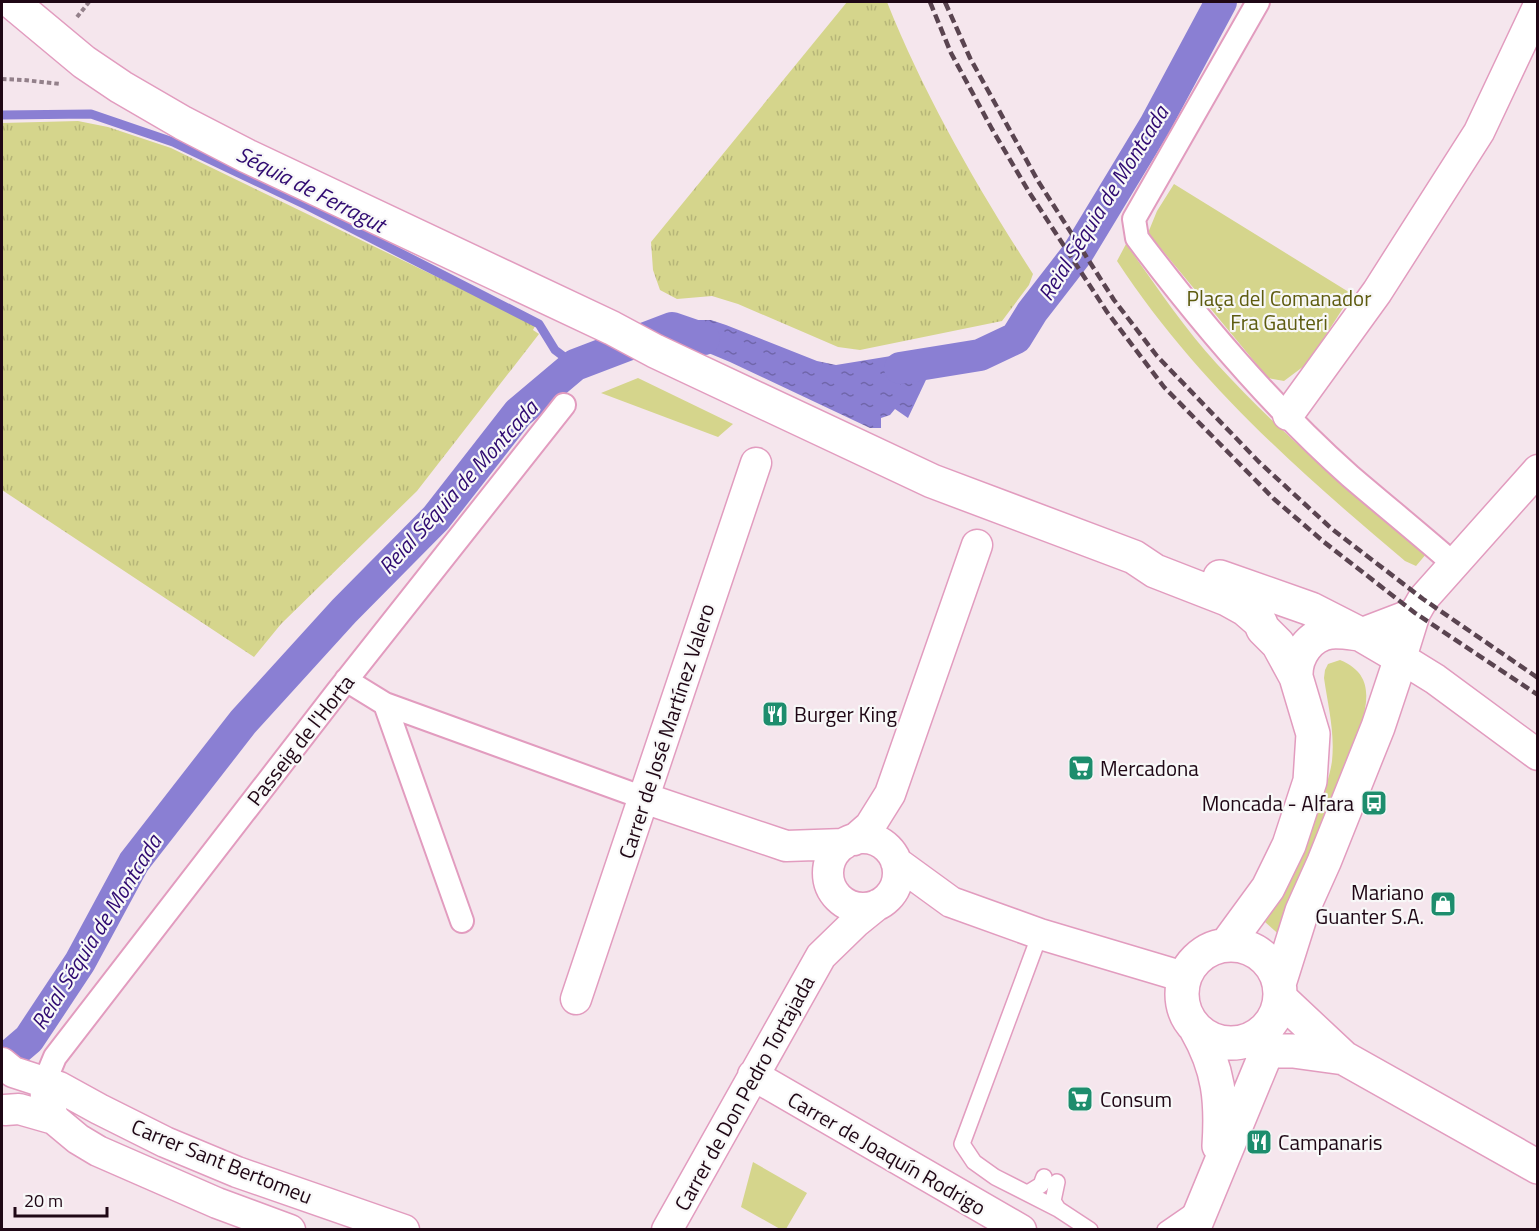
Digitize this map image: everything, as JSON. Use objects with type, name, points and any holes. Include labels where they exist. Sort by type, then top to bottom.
[{"type":"street","points":[[12,2],[84,62],[121,87],[247,156],[932,481],[1134,557],[1155,571],[1227,599],[1245,609],[1260,622],[1278,644],[1296,677],[1313,734],[1310,782],[1289,845],[1256,906],[1227,944]]},
{"type":"street","points":[[1258,2],[1134,219],[1137,238],[1175,290],[1224,348],[1287,415],[1350,475],[1455,565]]},
{"type":"street","points":[[1287,415],[1377,292],[1479,132],[1538,7]]},
{"type":"street","name":"Passeig de l'Horta","points":[[23,1074],[55,1058],[346,680],[564,405]]},
{"type":"street","name":"Carrer de José Martínez Valero","points":[[576,999],[756,463]]},
{"type":"street","points":[[1265,1048],[1251,1039],[1262,1032],[1278,998],[1302,911],[1374,737],[1415,613],[1423,599],[1538,470]]},
{"type":"street","points":[[831,885],[829,869],[831,859],[870,826],[890,794],[977,545]]},
{"type":"street","points":[[1134,557],[1160,557],[1311,609],[1360,634],[1435,679],[1538,755]]},
{"type":"street","points":[[1296,677],[1297,659],[1304,648],[1322,634],[1331,632],[1360,634],[1415,613]]},
{"type":"street","points":[[346,680],[385,704],[644,798],[786,846],[849,842],[864,838],[874,840],[951,902],[1040,934],[1184,977]]},
{"type":"street","points":[[385,704],[462,921]]},
{"type":"street","points":[[882,902],[897,882],[894,857],[888,838],[890,794]]},
{"type":"street","points":[[786,846],[799,858],[819,870],[839,898],[857,908],[882,902],[951,902]]},
{"type":"street","name":"Carrer de Don Pedro Tortajada","points":[[821,956],[822,943],[833,908],[831,885]]},
{"type":"street","name":"Carrer de Don Pedro Tortajada","points":[[667,1230],[821,956],[856,922],[882,902]]},
{"type":"street","points":[[1217,1168],[1221,1104],[1210,1052],[1188,1018],[1181,992],[1184,977],[1201,954],[1213,947],[1227,944],[1241,945],[1255,951],[1270,965],[1278,998],[1344,1058],[1538,1167]]},
{"type":"street","points":[[1196,1029],[1208,1038],[1222,1042],[1344,1058]]},
{"type":"street","points":[[1197,1218],[1265,1048]]},
{"type":"street","points":[[3,1112],[20,1099],[23,1074]]},
{"type":"street","points":[[23,1074],[46,1098],[54,1119]]},
{"type":"street","name":"Carrer Sant Bertomeu","points":[[23,1074],[59,1086],[99,1109],[175,1146],[237,1172],[404,1230]]},
{"type":"street","name":"Carrer de Joaquín Rodrigo","points":[[753,1075],[1021,1230]]},
{"type":"street","name":"Carrer Sant Bertomeu","points":[[3,1112],[20,1109],[54,1119],[78,1139],[98,1151],[217,1203],[290,1230]]},
{"type":"lane","points":[[1040,934],[962,1144],[974,1162],[988,1172],[1058,1209],[1090,1230]]},
{"type":"lane","points":[[1028,1193],[1051,1180],[1053,1201],[1058,1209]]},
{"type":"lane","points":[[1165,1230],[1197,1218]]},
{"type":"green space","points":[[847,2],[887,2],[918,72],[953,141],[1033,274],[1029,285],[1002,321],[860,350],[838,347],[738,304],[712,296],[677,299],[660,290],[653,270],[651,242]]},
{"type":"green space","points":[[78,121],[108,127],[171,148],[528,321],[535,326],[533,330],[539,334],[417,491],[281,624],[254,657],[2,490],[2,123]]},
{"type":"green space","name":"Plaça del Comanador Fra Gauteri","points":[[1174,184],[1352,294],[1308,363],[1284,381],[1268,378],[1148,233],[1157,211]]},
{"type":"green space","points":[[1126,244],[1193,335],[1241,390],[1318,463],[1427,553],[1416,566],[1405,561],[1325,492],[1250,422],[1214,384],[1147,304],[1117,261]]},
{"type":"green space","points":[[638,378],[733,424],[718,437],[601,393]]},
{"type":"green space","points":[[1340,660],[1350,665],[1363,679],[1366,687],[1364,715],[1283,938],[1265,922],[1297,866],[1315,821],[1328,778],[1333,740],[1324,678],[1328,664]]},
{"type":"green space","points":[[753,1162],[807,1193],[786,1229],[780,1229],[741,1207]]},
{"type":"water","points":[[711,320],[817,361],[836,365],[940,348],[943,360],[933,365],[908,418],[895,409],[890,415],[881,418],[881,428],[870,428],[694,347],[677,335],[673,336],[658,324],[669,321]]},
{"type":"waterway","name":"Reial Séquia de Montcada","points":[[900,368],[980,355],[1016,338],[1032,312],[1077,254],[1155,125],[1221,2]]},
{"type":"waterway","name":"Séquia de Ferragut","points":[[2,115],[91,114],[173,142],[306,205],[539,324],[555,350],[575,365]]},
{"type":"waterway","name":"Reial Séquia de Montcada","points":[[2,1062],[29,1039],[80,962],[134,862],[243,722],[344,611],[436,518],[518,413],[575,365],[672,328],[704,339]]},
{"type":"railway","points":[[930,2],[951,53],[1029,192],[1107,312],[1164,387],[1274,499],[1324,542],[1415,613],[1538,695]]},
{"type":"railway","points":[[945,2],[970,58],[1038,181],[1114,300],[1157,356],[1259,462],[1332,529],[1423,599],[1538,678]]},
{"type":"place","name":"Burger King","points":[[775,714]]},
{"type":"place","name":"Mercadona","points":[[1081,768]]},
{"type":"place","name":"Moncada - Alfara","points":[[1374,803]]},
{"type":"place","name":"Mariano Guanter S.A.","points":[[1443,904]]},
{"type":"place","name":"Consum","points":[[1080,1099]]},
{"type":"place","name":"Campanaris","points":[[1259,1142]]}]
